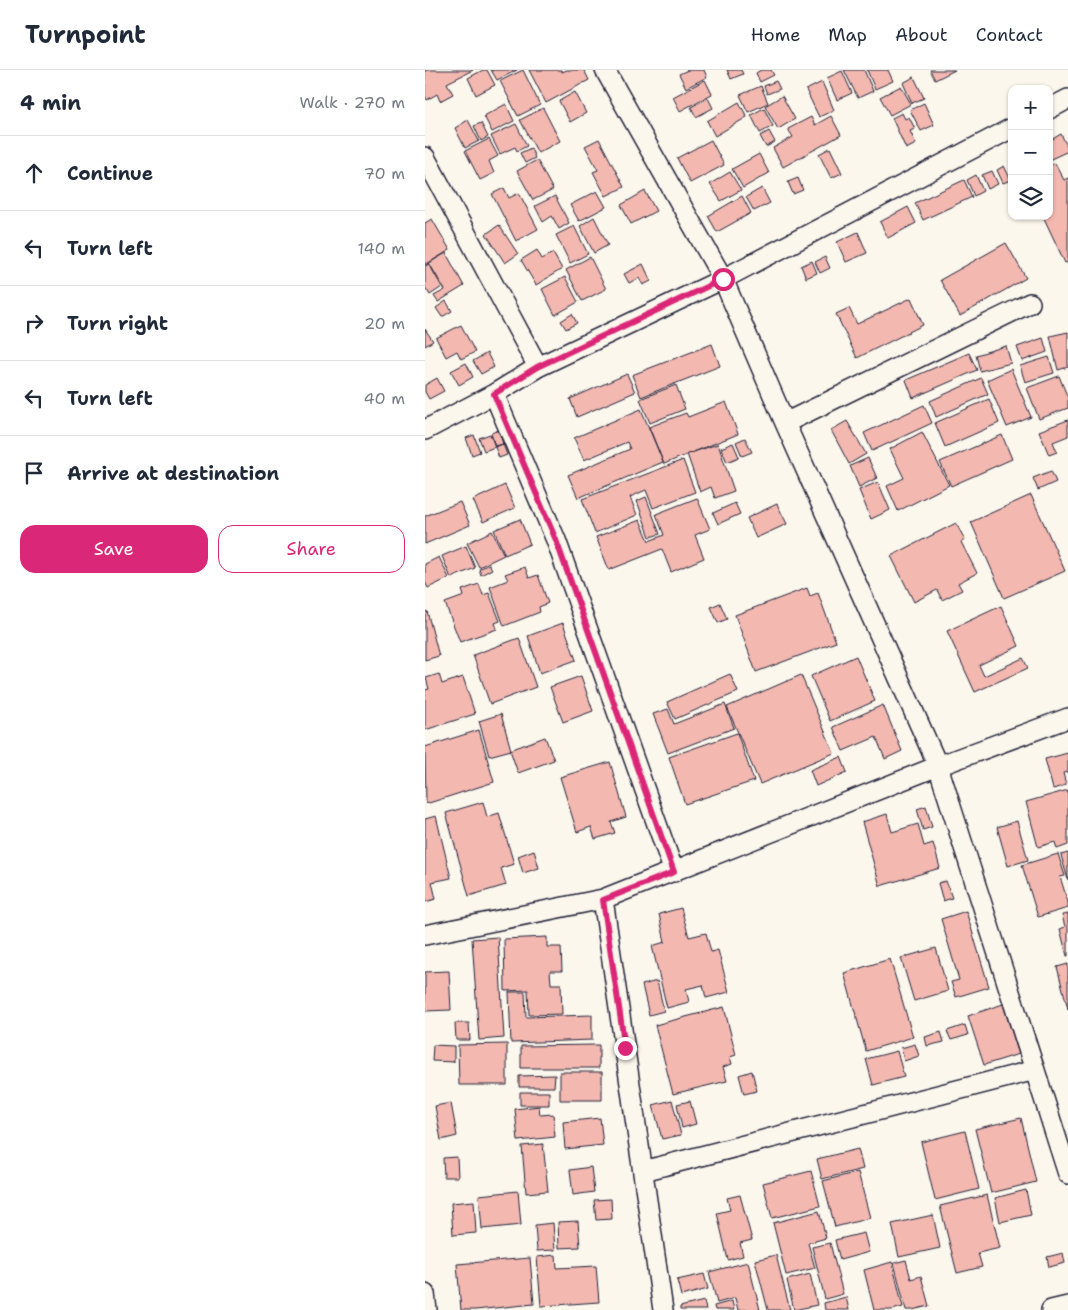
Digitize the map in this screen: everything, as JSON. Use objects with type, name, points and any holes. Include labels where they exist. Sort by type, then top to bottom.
[{"type":"street","points":[[607,71],[723,279],[785,423],[939,766],[1068,1174]]},
{"type":"street","points":[[1053,107],[1068,99]]},
{"type":"street","points":[[425,430],[494,394],[537,367],[723,279],[1008,130]]},
{"type":"street","points":[[425,157],[537,367]]},
{"type":"street","points":[[785,423],[1030,303]]},
{"type":"street","points":[[494,394],[556,540],[674,872]]},
{"type":"street","points":[[425,935],[603,900],[939,766],[1068,718]]},
{"type":"street","points":[[603,900],[663,1310]]},
{"type":"street","points":[[643,1171],[1035,1070]]},
{"type":"street","points":[[425,1294],[427,1310]]},
{"type":"street","points":[[1051,1310],[1068,1306]]},
{"type":"building","points":[[425,70],[473,70],[447,83],[453,94],[440,101],[437,94],[427,100],[425,96]]},
{"type":"building","points":[[483,70],[487,70],[495,85],[476,95],[468,78]]},
{"type":"building","points":[[491,70],[517,70],[497,80]]},
{"type":"building","points":[[523,70],[540,105],[518,116],[500,81]]},
{"type":"building","points":[[529,70],[561,70],[562,72],[567,70],[584,70],[589,80],[546,103]]},
{"type":"building","points":[[688,70],[704,70],[707,77],[686,88],[679,74]]},
{"type":"building","points":[[727,70],[741,70],[743,74],[731,79]]},
{"type":"building","points":[[761,70],[771,70],[774,75],[760,82],[756,73]]},
{"type":"building","points":[[844,70],[864,70],[873,91],[858,98]]},
{"type":"building","points":[[867,70],[888,70],[893,81],[875,89]]},
{"type":"building","points":[[930,70],[955,70],[935,80]]},
{"type":"building","points":[[842,71],[852,93],[837,100],[827,78]]},
{"type":"building","points":[[914,77],[924,98],[912,103],[903,83]]},
{"type":"building","points":[[705,80],[712,94],[680,111],[673,97]]},
{"type":"building","points":[[776,81],[780,89],[767,94],[764,86]]},
{"type":"building","points":[[822,82],[834,110],[819,117],[806,90]]},
{"type":"building","points":[[761,86],[768,103],[748,112],[740,95]]},
{"type":"building","points":[[901,86],[911,104],[890,115],[880,97]]},
{"type":"building","points":[[575,92],[586,113],[570,122],[559,101]]},
{"type":"building","points":[[782,96],[795,119],[778,129],[765,106]]},
{"type":"building","points":[[708,98],[713,108],[696,117],[691,107]]},
{"type":"building","points":[[739,102],[747,117],[715,136],[707,121]]},
{"type":"building","points":[[924,103],[934,125],[921,131],[910,110]]},
{"type":"building","points":[[506,104],[514,121],[492,132],[484,116]]},
{"type":"building","points":[[543,108],[560,141],[538,153],[520,120]]},
{"type":"building","points":[[764,108],[773,126],[760,133],[751,115]]},
{"type":"building","points":[[902,113],[905,119],[909,117],[915,129],[910,131],[916,144],[906,149],[892,118]]},
{"type":"building","points":[[831,116],[841,135],[783,167],[773,148],[793,137],[788,129],[811,117],[815,125]]},
{"type":"building","points":[[468,120],[479,141],[465,148],[455,128]]},
{"type":"building","points":[[481,123],[488,137],[481,141],[474,126]]},
{"type":"building","points":[[516,124],[527,146],[517,151],[515,147],[500,154],[491,136]]},
{"type":"building","points":[[769,131],[775,142],[766,147],[760,136]]},
{"type":"building","points":[[1061,134],[1068,151],[1053,158],[1053,139]]},
{"type":"building","points":[[489,139],[498,156],[489,161],[494,173],[480,180],[465,151]]},
{"type":"building","points":[[599,139],[624,187],[606,196],[593,172],[598,170],[585,146]]},
{"type":"building","points":[[711,140],[724,165],[690,183],[677,158]]},
{"type":"building","points":[[531,148],[535,158],[525,163],[520,153]]},
{"type":"building","points":[[830,148],[842,173],[831,178],[819,154]]},
{"type":"building","points":[[759,154],[769,173],[743,188],[732,169]]},
{"type":"building","points":[[537,160],[553,190],[533,200],[517,171]]},
{"type":"building","points":[[1055,163],[1064,180],[1068,178],[1068,262],[1065,263],[1045,220],[1053,220],[1053,164]]},
{"type":"building","points":[[1004,166],[1008,174],[1008,181],[1003,183],[997,170]]},
{"type":"building","points":[[992,171],[998,184],[988,189],[982,175]]},
{"type":"building","points":[[730,172],[741,190],[721,201],[710,184]]},
{"type":"building","points":[[976,175],[983,191],[974,196],[967,180]]},
{"type":"building","points":[[798,178],[803,190],[793,194],[788,182]]},
{"type":"building","points":[[964,180],[972,197],[923,220],[915,203]]},
{"type":"building","points":[[504,188],[509,198],[519,193],[538,229],[516,241],[492,194]]},
{"type":"building","points":[[762,188],[770,203],[754,211],[746,197]]},
{"type":"building","points":[[597,191],[606,207],[579,221],[570,205]]},
{"type":"building","points":[[645,191],[656,211],[631,224],[621,205]]},
{"type":"building","points":[[555,196],[569,223],[559,229],[552,216],[543,222],[535,206]]},
{"type":"building","points":[[742,196],[751,213],[717,232],[708,216]]},
{"type":"building","points":[[908,207],[916,223],[888,238],[880,222]]},
{"type":"building","points":[[594,217],[608,245],[594,253],[580,226]]},
{"type":"building","points":[[432,219],[450,250],[425,265],[425,223]]},
{"type":"building","points":[[499,225],[518,254],[505,263],[486,234]]},
{"type":"building","points":[[574,226],[588,254],[570,263],[556,235]]},
{"type":"building","points":[[858,232],[867,253],[846,262],[837,242]]},
{"type":"building","points":[[1006,243],[1026,278],[960,316],[940,280]]},
{"type":"building","points":[[537,250],[542,259],[553,253],[562,269],[536,285],[521,260]]},
{"type":"building","points":[[446,253],[464,286],[438,302],[434,296],[445,290],[429,263]]},
{"type":"building","points":[[590,257],[606,289],[582,301],[566,270]]},
{"type":"building","points":[[825,257],[830,268],[820,273],[815,262]]},
{"type":"building","points":[[812,261],[817,273],[806,278],[801,266]]},
{"type":"building","points":[[429,264],[442,287],[430,295],[425,287],[425,266]]},
{"type":"building","points":[[643,264],[651,281],[643,285],[639,278],[629,283],[624,274]]},
{"type":"building","points":[[565,277],[578,302],[555,315],[542,289]]},
{"type":"building","points":[[911,298],[923,325],[857,358],[836,314],[849,308],[857,324]]},
{"type":"building","points":[[446,301],[452,311],[442,317],[436,308]]},
{"type":"building","points":[[572,314],[577,323],[566,329],[561,321]]},
{"type":"building","points":[[461,325],[475,352],[461,359],[457,351],[446,357],[436,338]]},
{"type":"building","points":[[425,329],[433,341],[425,346]]},
{"type":"building","points":[[1068,332],[1068,367],[1058,370],[1050,336]]},
{"type":"building","points":[[1043,338],[1047,352],[1022,361],[1017,347]]},
{"type":"building","points":[[712,344],[720,366],[641,397],[632,375]]},
{"type":"building","points":[[1006,346],[1011,363],[980,371],[976,355]]},
{"type":"building","points":[[487,353],[494,367],[481,374],[473,361]]},
{"type":"building","points":[[969,353],[977,370],[913,398],[906,380]]},
{"type":"building","points":[[1049,357],[1054,373],[1025,382],[1020,366]]},
{"type":"building","points":[[466,363],[473,377],[459,385],[451,371]]},
{"type":"building","points":[[1011,369],[1031,417],[1007,427],[987,380]]},
{"type":"building","points":[[627,374],[635,392],[577,417],[570,399]]},
{"type":"building","points":[[1059,376],[1068,398],[1068,408],[1039,419],[1027,388]]},
{"type":"building","points":[[437,378],[444,391],[429,399],[425,392],[425,385]]},
{"type":"building","points":[[981,378],[988,394],[936,417],[930,401]]},
{"type":"building","points":[[676,385],[685,409],[650,423],[640,399]]},
{"type":"building","points":[[989,399],[999,423],[945,447],[935,423]]},
{"type":"building","points":[[726,402],[738,434],[664,464],[649,427],[686,413],[688,417]]},
{"type":"building","points":[[924,405],[932,423],[872,451],[864,433]]},
{"type":"building","points":[[641,409],[663,462],[578,498],[568,475],[630,449],[627,442],[584,460],[574,438]]},
{"type":"building","points":[[1068,420],[1068,436],[1053,442],[1057,452],[1049,455],[1039,431]]},
{"type":"building","points":[[847,421],[866,454],[849,464],[831,430]]},
{"type":"building","points":[[499,430],[503,444],[495,446],[491,433]]},
{"type":"building","points":[[922,432],[949,485],[898,511],[887,486],[904,478],[890,449]]},
{"type":"building","points":[[490,434],[495,447],[484,451],[479,438]]},
{"type":"building","points":[[474,435],[480,452],[472,455],[466,438]]},
{"type":"building","points":[[1002,435],[1012,459],[951,486],[940,462]]},
{"type":"building","points":[[745,438],[752,452],[742,456],[736,442]]},
{"type":"building","points":[[733,443],[739,457],[727,462],[721,448]]},
{"type":"building","points":[[503,444],[507,455],[499,458],[495,447]]},
{"type":"building","points":[[718,444],[734,491],[715,498],[711,487],[700,492],[687,454]]},
{"type":"building","points":[[868,458],[877,478],[859,487],[850,466]]},
{"type":"building","points":[[683,460],[695,492],[653,508],[646,490],[630,497],[637,515],[595,533],[582,499]]},
{"type":"building","points":[[1051,471],[1056,482],[1038,490],[1033,478]]},
{"type":"building","points":[[878,482],[890,510],[871,519],[859,490]]},
{"type":"building","points":[[505,485],[515,508],[483,522],[473,500]]},
{"type":"building","points":[[1031,495],[1065,571],[1004,598],[971,522]]},
{"type":"building","points":[[646,497],[660,534],[650,537],[637,501]]},
{"type":"building","points":[[697,498],[710,529],[695,535],[704,558],[671,572],[662,549],[609,570],[596,537],[640,520],[649,541],[664,535],[656,514]]},
{"type":"building","points":[[460,502],[470,525],[425,544],[425,516]]},
{"type":"building","points":[[735,503],[740,514],[718,524],[713,513]]},
{"type":"building","points":[[777,504],[787,524],[756,538],[747,518]]},
{"type":"building","points":[[520,519],[530,544],[505,555],[494,530]]},
{"type":"building","points":[[956,523],[965,540],[961,542],[977,573],[958,583],[962,590],[942,600],[937,590],[914,602],[891,556]]},
{"type":"building","points":[[492,531],[504,555],[479,567],[467,543]]},
{"type":"building","points":[[466,546],[475,568],[451,578],[442,556]]},
{"type":"building","points":[[439,557],[449,578],[428,588],[425,582],[425,564]]},
{"type":"building","points":[[489,564],[492,569],[481,575],[479,569]]},
{"type":"building","points":[[525,567],[529,578],[538,575],[548,603],[539,607],[540,612],[504,626],[490,587],[508,580],[505,574]]},
{"type":"building","points":[[479,584],[483,595],[489,593],[500,621],[495,623],[497,629],[460,642],[445,603],[464,596],[462,590]]},
{"type":"building","points":[[807,588],[810,596],[818,593],[836,642],[756,672],[735,615]]},
{"type":"building","points":[[720,603],[727,619],[718,623],[711,607]]},
{"type":"building","points":[[1001,606],[1019,646],[979,665],[984,676],[1023,658],[1028,668],[975,692],[947,631]]},
{"type":"building","points":[[427,611],[439,656],[425,660],[425,612]]},
{"type":"building","points":[[563,623],[576,660],[540,673],[528,636]]},
{"type":"building","points":[[519,638],[536,687],[490,704],[473,655]]},
{"type":"building","points":[[856,656],[875,701],[830,721],[811,676]]},
{"type":"building","points":[[439,674],[442,684],[463,677],[475,714],[425,730],[425,690],[429,689],[426,678]]},
{"type":"building","points":[[730,674],[738,692],[675,719],[667,702]]},
{"type":"building","points":[[801,675],[834,753],[760,784],[727,707]]},
{"type":"building","points":[[581,676],[593,711],[563,722],[550,687]]},
{"type":"building","points":[[725,704],[734,728],[668,753],[653,714],[668,709],[674,724]]},
{"type":"building","points":[[883,705],[902,751],[885,759],[876,737],[843,751],[833,727]]},
{"type":"building","points":[[501,714],[511,750],[489,756],[479,721]]},
{"type":"building","points":[[479,730],[494,782],[426,804],[425,747]]},
{"type":"building","points":[[737,733],[754,781],[685,804],[669,757]]},
{"type":"building","points":[[545,737],[554,760],[518,773],[510,750]]},
{"type":"building","points":[[1068,753],[1068,772],[1063,773],[1066,785],[1053,789],[1045,759]]},
{"type":"building","points":[[841,757],[847,772],[816,786],[810,770]]},
{"type":"building","points":[[610,762],[626,817],[611,822],[615,833],[595,839],[591,827],[577,832],[560,777]]},
{"type":"building","points":[[1068,790],[1068,845],[1057,849],[1055,842],[1038,847],[1026,802]]},
{"type":"building","points":[[483,802],[487,817],[499,813],[514,864],[501,868],[506,885],[469,896],[446,813]]},
{"type":"building","points":[[926,806],[932,827],[923,830],[917,809]]},
{"type":"building","points":[[887,814],[892,832],[918,824],[924,846],[933,843],[940,868],[880,886],[862,822]]},
{"type":"building","points":[[436,816],[451,878],[432,882],[436,899],[425,902],[425,819]]},
{"type":"building","points":[[1017,821],[1028,860],[1008,866],[997,827]]},
{"type":"building","points":[[534,850],[539,868],[523,873],[518,856]]},
{"type":"building","points":[[1068,853],[1068,880],[1061,855]]},
{"type":"building","points":[[1058,854],[1065,876],[1060,877],[1068,908],[1038,917],[1022,865]]},
{"type":"building","points":[[946,881],[952,898],[943,901],[938,883]]},
{"type":"building","points":[[681,908],[689,937],[706,933],[711,952],[718,950],[729,992],[706,998],[703,985],[686,989],[689,1002],[667,1008],[652,946],[665,942],[659,914]]},
{"type":"building","points":[[966,911],[989,987],[956,997],[951,982],[959,980],[941,919]]},
{"type":"building","points":[[1068,914],[1067,956],[1060,929],[1065,927],[1062,915]]},
{"type":"building","points":[[498,937],[504,1038],[479,1040],[472,939]]},
{"type":"building","points":[[547,937],[547,947],[561,947],[562,971],[550,971],[551,984],[561,984],[562,1014],[529,1015],[528,990],[505,991],[504,939]]},
{"type":"building","points":[[936,948],[948,991],[914,1001],[901,958]]},
{"type":"building","points":[[890,959],[913,1037],[866,1051],[844,973]]},
{"type":"building","points":[[1068,964],[1068,1009],[1057,967]]},
{"type":"building","points":[[449,971],[451,1010],[425,1011],[425,972]]},
{"type":"building","points":[[657,981],[664,1011],[649,1015],[642,985]]},
{"type":"building","points":[[509,992],[525,992],[526,1017],[592,1015],[592,1040],[511,1043]]},
{"type":"building","points":[[1003,1004],[1019,1054],[984,1065],[968,1016]]},
{"type":"building","points":[[724,1007],[736,1055],[730,1057],[732,1064],[723,1067],[727,1081],[673,1094],[655,1025]]},
{"type":"building","points":[[455,1023],[469,1023],[470,1040],[456,1040]]},
{"type":"building","points":[[965,1025],[968,1035],[951,1040],[947,1031]]},
{"type":"building","points":[[941,1032],[944,1042],[927,1046],[925,1037]]},
{"type":"building","points":[[507,1044],[507,1085],[459,1085],[458,1045]]},
{"type":"building","points":[[915,1044],[919,1056],[904,1061],[901,1048]]},
{"type":"building","points":[[433,1045],[454,1046],[454,1062],[432,1061]]},
{"type":"building","points":[[599,1045],[599,1068],[521,1068],[521,1046]]},
{"type":"building","points":[[897,1051],[904,1077],[873,1085],[866,1059]]},
{"type":"building","points":[[752,1071],[757,1091],[744,1094],[739,1075]]},
{"type":"building","points":[[560,1072],[602,1072],[602,1100],[560,1100]]},
{"type":"building","points":[[555,1075],[554,1087],[519,1087],[519,1076]]},
{"type":"building","points":[[520,1092],[549,1092],[549,1105],[520,1105]]},
{"type":"building","points":[[672,1100],[681,1135],[662,1139],[653,1105]]},
{"type":"building","points":[[690,1101],[696,1124],[682,1128],[677,1104]]},
{"type":"building","points":[[451,1103],[457,1136],[441,1140],[435,1106]]},
{"type":"building","points":[[539,1106],[540,1115],[553,1114],[555,1137],[518,1141],[515,1109]]},
{"type":"building","points":[[600,1118],[603,1145],[565,1149],[563,1122]]},
{"type":"building","points":[[1021,1118],[1036,1182],[991,1193],[975,1129]]},
{"type":"building","points":[[965,1131],[979,1189],[935,1200],[921,1142]]},
{"type":"building","points":[[543,1144],[548,1191],[526,1193],[522,1146]]},
{"type":"building","points":[[858,1149],[863,1169],[822,1179],[817,1159]]},
{"type":"building","points":[[457,1157],[458,1177],[444,1177],[443,1158]]},
{"type":"building","points":[[591,1167],[594,1192],[573,1195],[570,1170]]},
{"type":"building","points":[[811,1171],[820,1206],[772,1218],[763,1183]]},
{"type":"building","points":[[858,1172],[870,1218],[835,1227],[823,1181]]},
{"type":"building","points":[[1026,1190],[1031,1215],[1000,1222],[995,1198]]},
{"type":"building","points":[[518,1191],[521,1225],[482,1229],[479,1195]]},
{"type":"building","points":[[740,1195],[752,1240],[740,1243],[743,1256],[728,1260],[717,1213],[730,1210],[727,1198]]},
{"type":"building","points":[[987,1195],[1000,1248],[978,1253],[982,1267],[957,1273],[940,1206]]},
{"type":"building","points":[[611,1199],[612,1219],[596,1220],[594,1200]]},
{"type":"building","points":[[474,1201],[476,1233],[453,1235],[451,1203]]},
{"type":"building","points":[[819,1211],[826,1238],[808,1243],[815,1268],[786,1275],[773,1223]]},
{"type":"building","points":[[933,1215],[940,1248],[899,1257],[892,1224]]},
{"type":"building","points":[[578,1221],[580,1247],[559,1248],[558,1222]]},
{"type":"building","points":[[553,1223],[555,1250],[537,1251],[535,1225]]},
{"type":"building","points":[[864,1233],[869,1252],[840,1260],[835,1240]]},
{"type":"building","points":[[830,1243],[843,1294],[825,1299],[812,1247]]},
{"type":"building","points":[[1063,1253],[1065,1263],[1049,1267],[1047,1257]]},
{"type":"building","points":[[556,1255],[557,1268],[596,1266],[599,1302],[541,1306],[537,1257]]},
{"type":"building","points":[[776,1255],[790,1310],[768,1310],[755,1260]]},
{"type":"building","points":[[530,1258],[534,1304],[461,1310],[457,1264]]},
{"type":"building","points":[[906,1260],[911,1279],[921,1276],[929,1306],[906,1310],[894,1263]]},
{"type":"building","points":[[748,1262],[760,1310],[738,1310],[735,1298],[717,1303],[709,1272]]},
{"type":"building","points":[[892,1262],[903,1307],[892,1310],[874,1310],[864,1270]]},
{"type":"building","points":[[704,1274],[708,1289],[681,1296],[677,1280]]},
{"type":"building","points":[[810,1274],[817,1305],[794,1310],[787,1280]]},
{"type":"building","points":[[846,1297],[849,1310],[825,1310],[824,1303]]},
{"type":"building","points":[[704,1301],[706,1310],[680,1310],[680,1307]]},
{"type":"building","points":[[732,1301],[734,1310],[715,1310],[714,1306]]},
{"type":"route","points":[[625,1048],[603,900],[674,872],[556,540],[494,394],[537,367],[723,279]]}]
